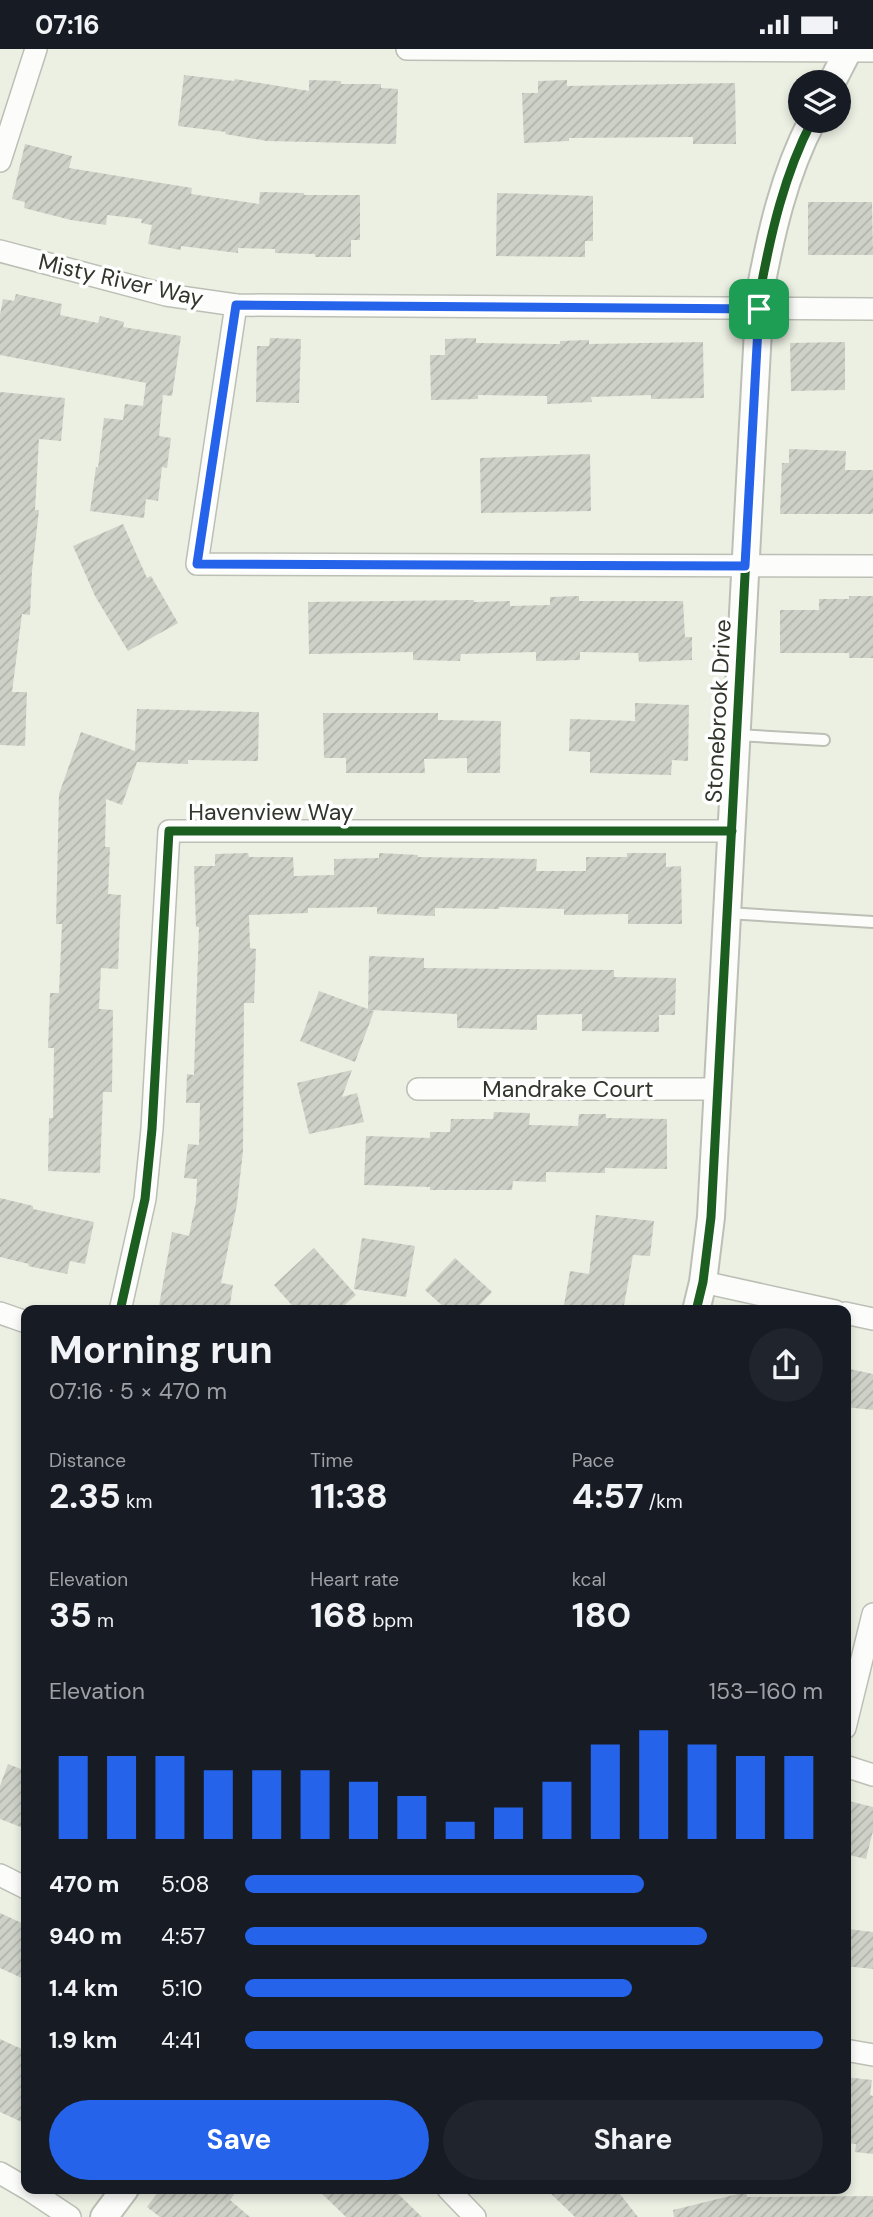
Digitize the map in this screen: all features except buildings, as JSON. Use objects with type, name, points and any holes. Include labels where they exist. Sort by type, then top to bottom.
[{"type":"street","points":[[0,161],[36,49]]},
{"type":"street","points":[[407,49],[857,51]]},
{"type":"street","points":[[842,70],[857,51]]},
{"type":"street","name":"Stonebrook Drive","points":[[697,1305],[711,1217],[759,309],[770,236],[806,133]]},
{"type":"street","name":"Misty River Way","points":[[0,251],[166,295],[236,305],[873,309]]},
{"type":"street","points":[[236,305],[197,564],[873,566]]},
{"type":"street","name":"Havenview Way","points":[[121,1305],[145,1199],[150,1153],[169,831],[732,831]]},
{"type":"street","name":"Mandrake Court","points":[[418,1089],[718,1089]]},
{"type":"street","points":[[703,1282],[808,1305]]},
{"type":"street","points":[[0,1313],[21,1320]]},
{"type":"street","points":[[851,1314],[873,1319]]},
{"type":"street","points":[[851,1703],[873,1613]]},
{"type":"street","points":[[851,1768],[873,1775]]},
{"type":"street","points":[[0,1875],[21,1886]]},
{"type":"street","points":[[851,2051],[873,2055]]},
{"type":"street","points":[[0,2172],[21,2185]]},
{"type":"street","points":[[35,2194],[70,2217]]},
{"type":"street","points":[[104,2217],[121,2194]]},
{"type":"street","points":[[453,2194],[475,2217]]},
{"type":"lane","points":[[737,735],[824,740]]},
{"type":"lane","points":[[727,913],[873,922]]},
{"type":"cycle path","points":[[697,1305],[711,1217],[760,292],[780,205],[806,133]]},
{"type":"cycle path","points":[[121,1305],[145,1199],[152,1129],[169,831],[732,831]]},
{"type":"route","points":[[236,305],[759,309],[745,566],[197,564],[236,305]]}]
